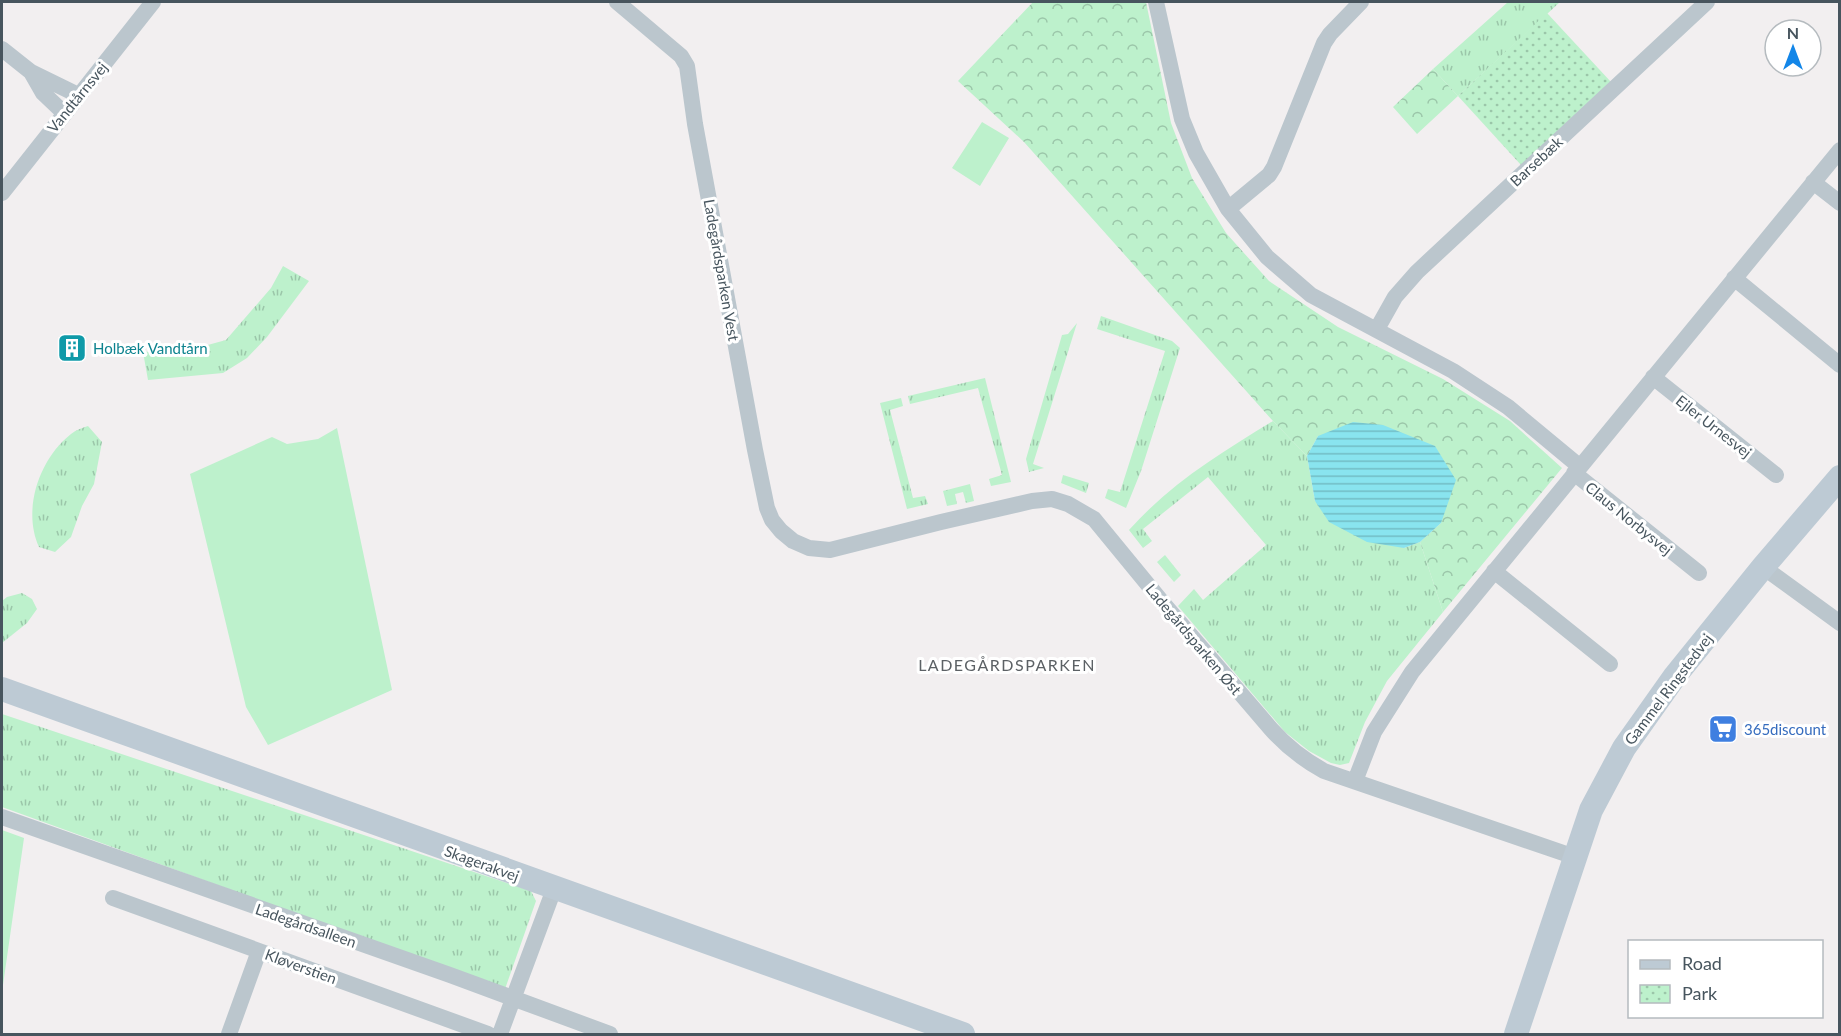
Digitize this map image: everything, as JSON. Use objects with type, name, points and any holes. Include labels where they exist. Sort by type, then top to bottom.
[{"type":"street","name":"Vandtårnsvej","points":[[2,192],[153,2]]},
{"type":"street","name":"Ladegårdsparken Vest","points":[[617,2],[681,56],[687,66],[698,140],[767,508],[780,531],[793,541],[809,548]]},
{"type":"street","points":[[1156,2],[1182,119],[1196,153],[1228,209],[1267,257],[1311,295],[1452,371],[1508,407],[1576,470],[1839,150]]},
{"type":"street","points":[[1228,209],[1269,175],[1324,43],[1335,28],[1361,2]]},
{"type":"street","name":"Barsebæk","points":[[1377,329],[1395,297],[1417,272],[1707,2]]},
{"type":"street","points":[[2,49],[31,72],[78,95]]},
{"type":"street","points":[[31,72],[43,93],[64,113]]},
{"type":"street","points":[[1813,182],[1839,203]]},
{"type":"street","points":[[1734,278],[1839,365]]},
{"type":"street","name":"Ejler Urnesvej","points":[[1653,377],[1776,475]]},
{"type":"street","name":"Claus Norbysvej","points":[[1355,782],[1374,732],[1412,672],[1576,470],[1699,573]]},
{"type":"street","name":"Gammel Ringstedvej","points":[[1516,1035],[1598,794],[1638,727],[1675,676],[1839,477]]},
{"type":"street","name":"Ladegårdsparken Øst","points":[[809,548],[831,550],[1032,501],[1052,499],[1068,504],[1094,519],[1163,603],[1282,740],[1315,765],[1355,782],[1575,857]]},
{"type":"street","points":[[1763,567],[1839,624]]},
{"type":"street","points":[[1494,571],[1610,664]]},
{"type":"street","name":"Skagerakvej","points":[[2,689],[963,1035]]},
{"type":"street","name":"Ladegårdsalleen","points":[[2,817],[610,1035]]},
{"type":"street","points":[[500,1035],[554,889]]},
{"type":"street","name":"Kløverstien","points":[[113,898],[488,1035]]},
{"type":"street","points":[[229,1035],[259,951]]},
{"type":"green space","points":[[1033,2],[1146,2],[1171,123],[1192,178],[1226,233],[1269,281],[1338,327],[1443,379],[1510,421],[1562,468],[1443,612],[1420,542],[1441,523],[1318,436],[1307,456],[1273,421],[1024,142],[958,81]]},
{"type":"green space","points":[[1508,2],[1560,2],[1458,96],[1433,69]]},
{"type":"green space","points":[[1547,13],[1611,82],[1521,165],[1458,96]]},
{"type":"green space","points":[[1433,69],[1458,96],[1417,134],[1393,107]]},
{"type":"green space","points":[[982,122],[1009,138],[980,186],[952,168]]},
{"type":"green space","points":[[283,266],[309,281],[267,337],[247,358],[223,373],[148,380],[143,352],[193,349],[226,340],[271,288]]},
{"type":"green space","points":[[1101,316],[1172,341],[1180,348],[1141,471],[1126,508],[1105,498],[1108,489],[1120,492],[1165,351],[1097,329]]},
{"type":"green space","points":[[1077,323],[1033,464],[1044,468],[1029,472],[1026,459],[1062,335],[1068,334]]},
{"type":"green space","points":[[985,378],[1011,482],[991,486],[989,479],[1002,475],[978,388],[910,404],[908,396]]},
{"type":"green space","points":[[901,398],[903,406],[890,410],[913,498],[925,496],[928,504],[907,509],[880,403]]},
{"type":"green space","points":[[1273,421],[1307,456],[1315,501],[1404,548],[1420,542],[1443,612],[1387,681],[1365,722],[1349,763],[1340,765],[1331,763],[1309,751],[1285,732],[1178,606],[1194,589],[1203,600],[1266,545],[1208,477],[1143,529],[1152,541],[1143,548],[1129,530],[1179,483]]},
{"type":"green space","points":[[88,426],[102,442],[94,484],[82,506],[71,537],[55,552],[39,547],[32,517],[33,502],[42,471],[60,445],[73,433]]},
{"type":"green space","points":[[337,428],[392,690],[268,745],[246,707],[190,474],[272,437],[287,444],[318,439]]},
{"type":"green space","points":[[1063,475],[1089,483],[1086,493],[1061,483]]},
{"type":"green space","points":[[970,484],[974,501],[966,503],[963,492],[955,494],[957,504],[947,506],[943,491]]},
{"type":"green space","points":[[1165,555],[1181,575],[1174,582],[1157,562]]},
{"type":"green space","points":[[22,593],[32,599],[37,609],[27,623],[2,643],[2,601],[7,597]]},
{"type":"green space","points":[[2,714],[531,891],[536,901],[505,989],[2,807]]},
{"type":"green space","points":[[2,830],[24,838],[2,992]]},
{"type":"water","points":[[1353,422],[1383,425],[1435,446],[1456,480],[1441,523],[1420,542],[1404,548],[1367,542],[1329,522],[1315,501],[1307,456],[1318,436]]},
{"type":"place","name":"Holbæk Vandtårn","points":[[72,348]]},
{"type":"place","name":"365discount","points":[[1723,729]]},
{"type":"district","name":"LADEGÅRDSPARKEN","points":[[1007,664]]}]
